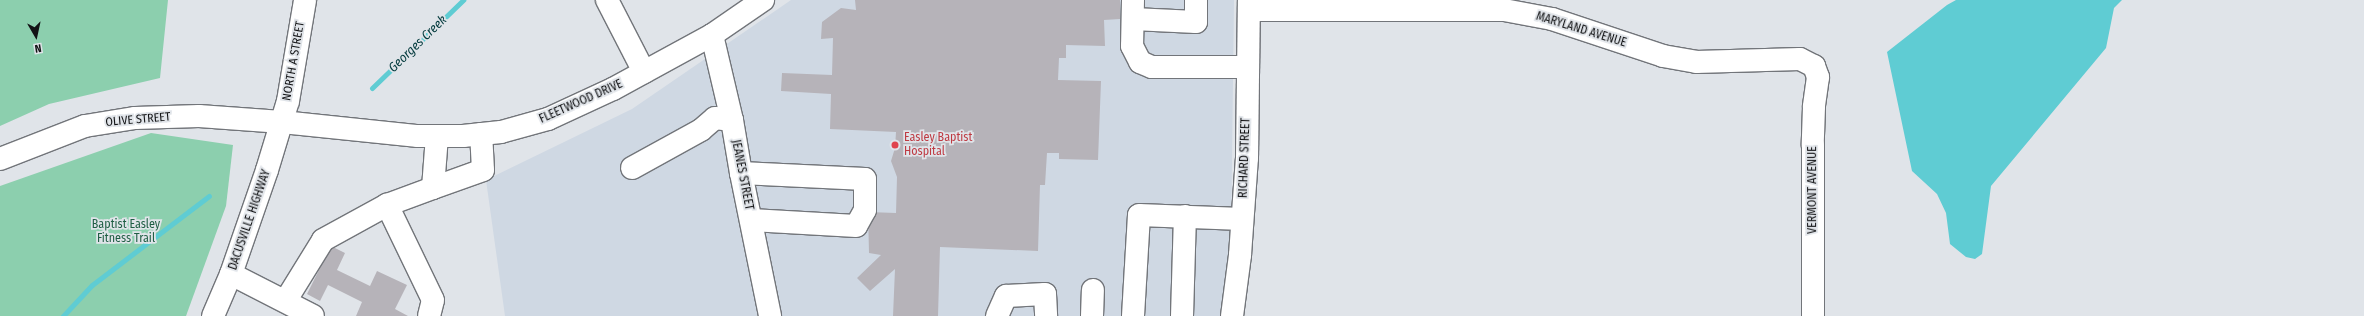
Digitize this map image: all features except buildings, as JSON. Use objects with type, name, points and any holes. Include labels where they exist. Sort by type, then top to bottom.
[{"type":"street","name":"NORTH A STREET","points":[[282,122],[288,101],[305,0]]},
{"type":"street","points":[[607,0],[644,72]]},
{"type":"street","name":"FLEETWOOD DRIVE","points":[[282,122],[418,136],[501,132],[548,119],[644,72],[712,35],[763,0]]},
{"type":"street","points":[[1196,0],[1196,22],[1133,9],[1132,46],[1140,62],[1152,68],[1248,67]]},
{"type":"street","name":"MARYLAND AVENUE","points":[[1249,5],[1504,10],[1552,19],[1663,56],[1696,62],[1800,59],[1814,66]]},
{"type":"street","name":"RICHARD STREET","points":[[1232,316],[1247,158],[1249,5]]},
{"type":"street","name":"JEANES STREET","points":[[712,35],[732,120],[741,173],[770,316]]},
{"type":"street","name":"VERMONT AVENUE","points":[[1813,316],[1813,145],[1814,107],[1818,77],[1814,66]]},
{"type":"street","name":"OLIVE STREET","points":[[0,159],[85,126],[135,118],[198,116],[282,122]]},
{"type":"street","points":[[632,168],[701,130],[715,118],[732,120]]},
{"type":"street","name":"DACUSVILLE HIGHWAY","points":[[213,316],[231,274],[282,122]]},
{"type":"street","points":[[286,300],[322,240],[387,205],[483,170],[481,134]]},
{"type":"street","points":[[433,188],[437,136]]},
{"type":"street","points":[[741,173],[865,179],[866,210],[856,226],[751,220]]},
{"type":"street","points":[[387,205],[433,300],[429,316]]},
{"type":"street","points":[[1134,316],[1140,215],[1242,218]]},
{"type":"street","points":[[1182,316],[1185,216]]},
{"type":"street","points":[[231,274],[286,300],[313,316]]},
{"type":"street","points":[[1092,316],[1093,290]]},
{"type":"street","points":[[997,316],[1006,296],[1045,294],[1046,316]]},
{"type":"shaded area","name":"Easley Baptist Hospital","points":[[791,0],[1234,0],[1231,242],[1220,316],[505,316],[486,180],[632,109]]},
{"type":"green space","points":[[0,0],[168,0],[160,78],[49,104],[0,126]]},
{"type":"green space","name":"Baptist Easley Fitness Trail","points":[[151,133],[233,145],[226,206],[186,316],[0,316],[0,186]]},
{"type":"water","points":[[1956,0],[2122,0],[2114,8],[2106,48],[1991,186],[1982,254],[1975,259],[1966,257],[1950,244],[1946,213],[1937,194],[1912,171],[1887,52],[1947,5]]},
{"type":"waterway","name":"Georges Creek","points":[[372,88],[463,0]]},
{"type":"waterway","name":"Georges Creek","points":[[63,316],[92,285],[209,196]]},
{"type":"place","name":"Easley Baptist Hospital","points":[[895,145]]}]
